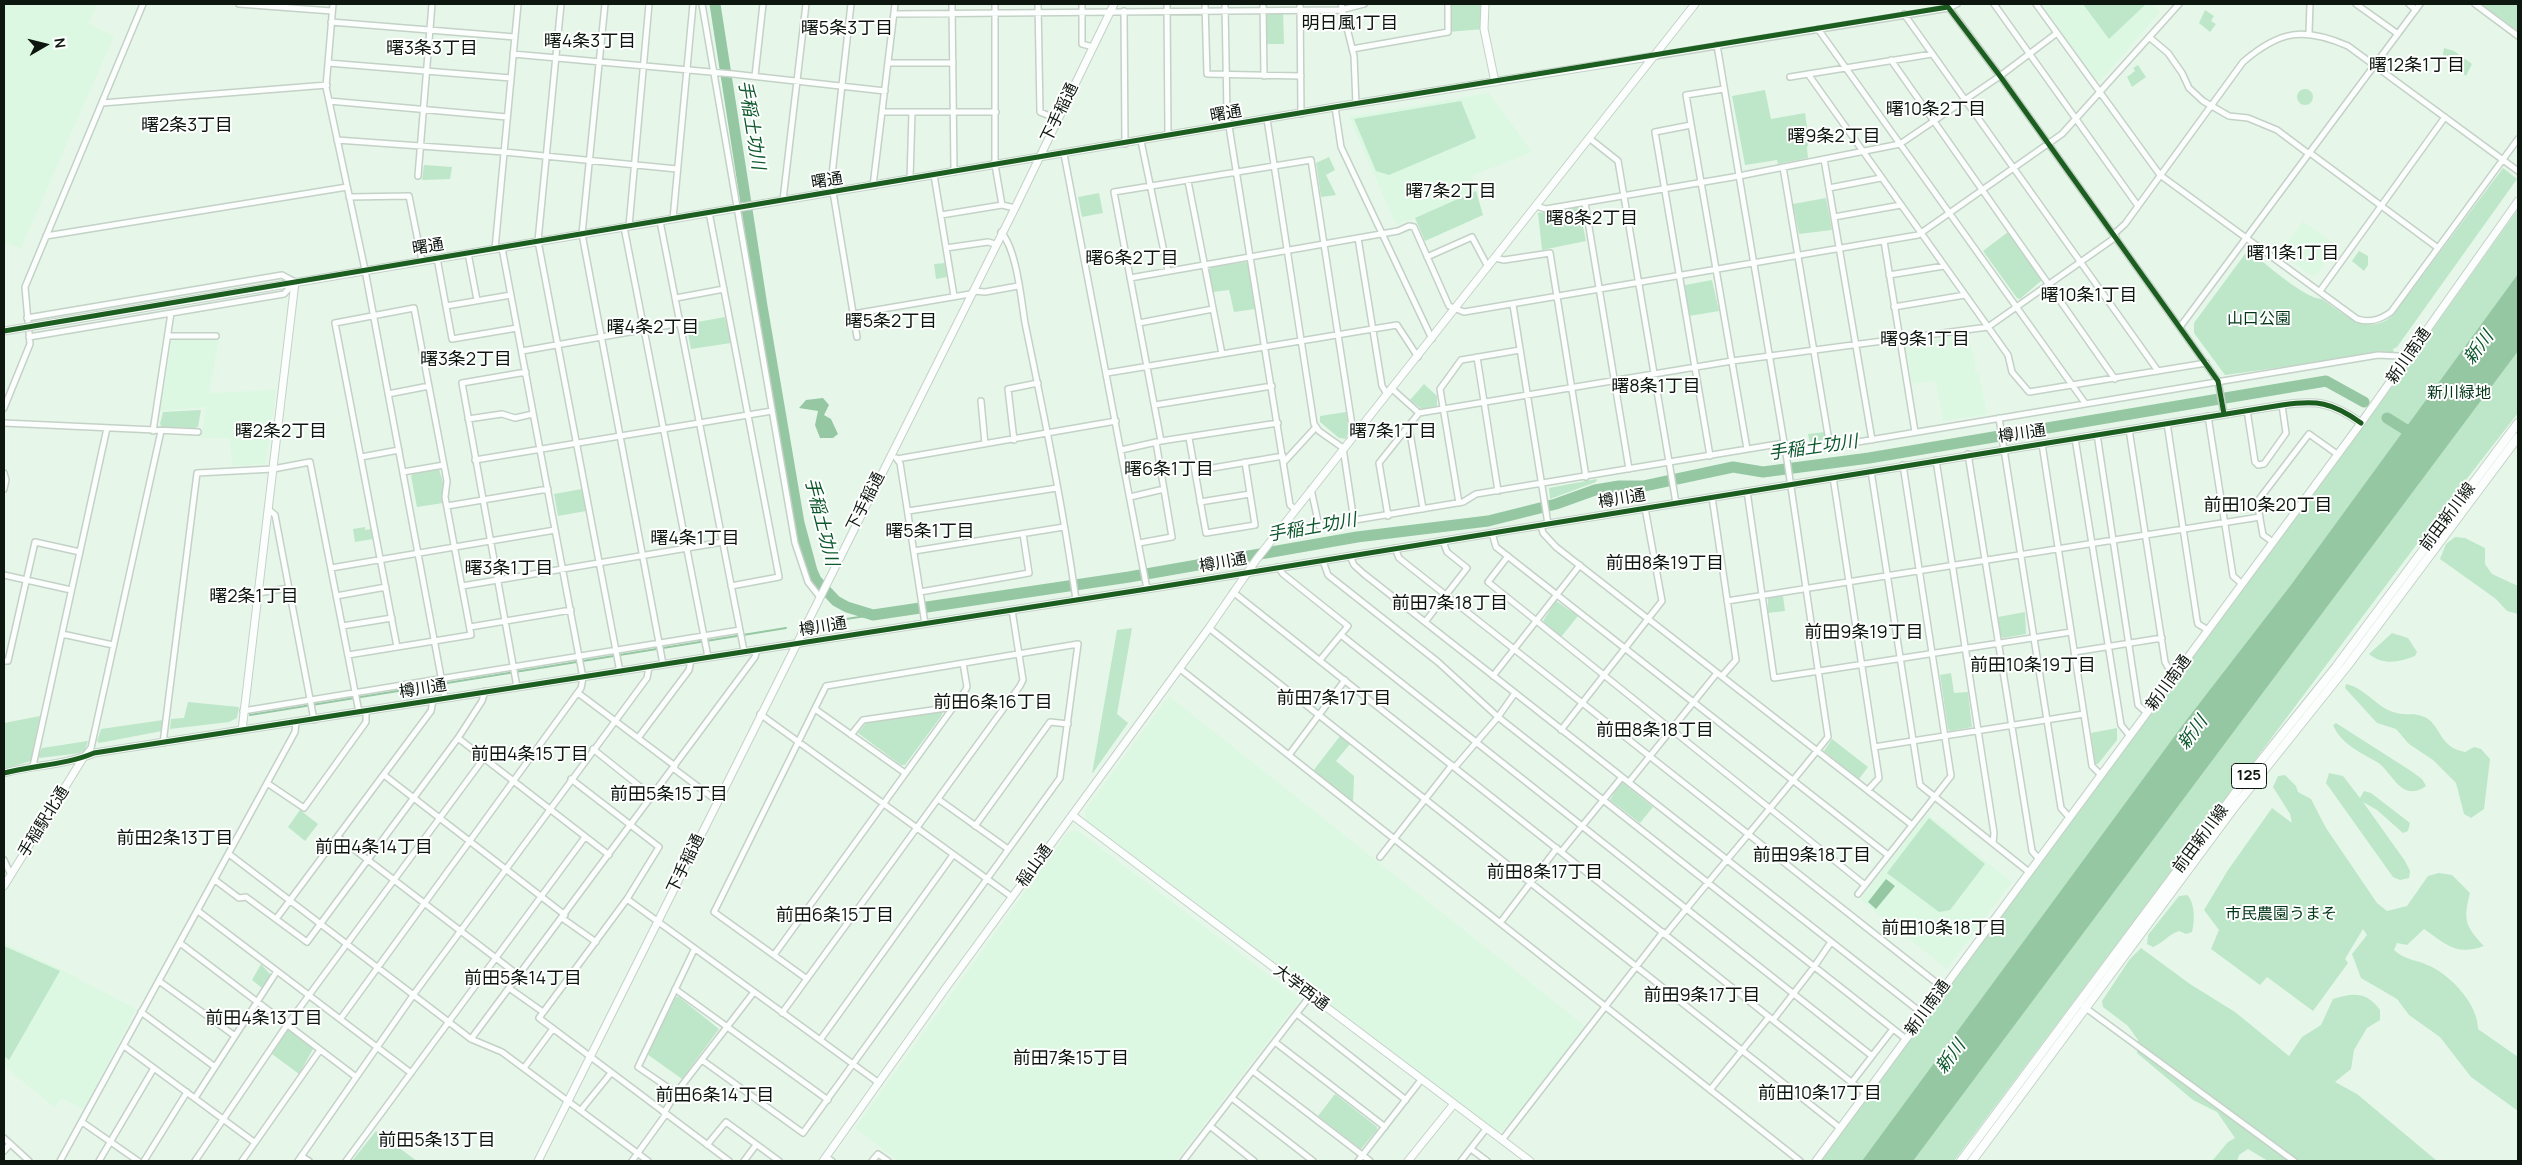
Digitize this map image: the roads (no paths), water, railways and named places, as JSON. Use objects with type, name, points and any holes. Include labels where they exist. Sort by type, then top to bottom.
[{"type":"main road","name":"前田新川線","points":[[1961,1161],[2239,788],[2336,667],[2518,423]]},
{"type":"main road","name":"前田新川線","points":[[1972,1161],[2234,809],[2348,665],[2518,437]]},
{"type":"street","points":[[4,408],[30,344],[25,287],[144,4]]},
{"type":"street","points":[[239,4],[332,11]]},
{"type":"street","points":[[333,4],[326,85],[374,316],[445,698]]},
{"type":"street","points":[[418,176],[432,4]]},
{"type":"street","points":[[341,1018],[380,968],[514,782],[578,692],[583,678],[511,295],[498,248],[504,152],[518,4]]},
{"type":"street","points":[[561,4],[538,242],[620,672]]},
{"type":"street","points":[[605,4],[582,234],[663,664]]},
{"type":"street","points":[[649,4],[627,227],[645,331],[708,657]]},
{"type":"street","points":[[673,219],[692,4]]},
{"type":"street","points":[[702,4],[716,73],[798,559],[812,591],[819,596]]},
{"type":"street","points":[[755,76],[763,4]]},
{"type":"street","points":[[783,200],[806,4]]},
{"type":"street","points":[[851,4],[832,192],[856,337]]},
{"type":"street","points":[[874,186],[895,4]]},
{"type":"street","points":[[952,4],[954,172]]},
{"type":"street","points":[[995,4],[995,165],[1002,205]]},
{"type":"street","points":[[1038,4],[1040,112],[1057,118]]},
{"type":"street","points":[[1082,4],[1082,44],[1093,47]]},
{"type":"street","name":"下手稲通","points":[[538,1161],[833,567],[1001,232],[1015,208],[1057,118],[1114,4]]},
{"type":"street","points":[[1166,4],[1168,136]]},
{"type":"street","points":[[1205,4],[1207,74],[1301,76]]},
{"type":"street","points":[[1225,4],[1229,126],[1290,505],[1296,510]]},
{"type":"street","points":[[894,14],[1205,11],[1263,7],[1341,7],[1364,4]]},
{"type":"street","points":[[1352,49],[1448,32],[1448,4]]},
{"type":"street","points":[[1485,4],[1484,29],[1494,82]]},
{"type":"street","points":[[1655,56],[1695,4]]},
{"type":"street","points":[[1655,56],[1949,8],[1957,4]]},
{"type":"street","points":[[1994,4],[2138,206]]},
{"type":"street","points":[[2036,4],[2160,175],[2357,318],[2365,321],[2377,320],[2391,312],[2518,139]]},
{"type":"street","points":[[1130,278],[1398,231],[1409,226],[1414,227],[1449,306],[1454,310],[1464,312],[1921,234],[2062,134],[2179,4]]},
{"type":"street","points":[[2309,33],[2310,4]]},
{"type":"street","points":[[2356,4],[2398,34]]},
{"type":"street","points":[[2409,4],[2416,10]]},
{"type":"street","points":[[2180,327],[2248,239],[2420,4]]},
{"type":"street","points":[[2475,4],[2518,36]]},
{"type":"street","points":[[1263,7],[1264,76]]},
{"type":"street","points":[[1300,7],[1301,114]]},
{"type":"street","points":[[1341,7],[1352,49],[1356,104]]},
{"type":"street","points":[[1949,8],[2206,363],[2218,381],[2224,410]]},
{"type":"street","points":[[1124,11],[1125,144]]},
{"type":"street","points":[[1904,14],[2158,371]]},
{"type":"street","points":[[331,22],[515,37]]},
{"type":"street","points":[[1818,28],[2085,403]]},
{"type":"street","points":[[1536,206],[1546,209],[1585,203],[1739,176],[1900,144],[2000,76],[2057,33]]},
{"type":"street","points":[[1388,516],[1379,463],[1419,414],[1732,361],[1988,327],[2115,235],[2243,62],[2263,45],[2283,37],[2309,33],[2325,36],[2348,46],[2518,170]]},
{"type":"street","points":[[2149,37],[2168,53],[2182,73],[2189,88],[2211,105],[2229,116],[2248,118],[2277,130],[2438,248]]},
{"type":"street","points":[[1502,1140],[1636,966],[1707,884],[1748,832],[1771,809],[1828,737],[1784,443],[1717,45]]},
{"type":"street","points":[[513,54],[755,76],[885,91]]},
{"type":"street","points":[[1790,77],[1932,54]]},
{"type":"street","name":"曙通","points":[[4,331],[1336,107],[1655,56]]},
{"type":"street","name":"稲山通","points":[[827,1160],[879,1083],[1270,541],[1418,357],[1655,56]]},
{"type":"street","points":[[1891,60],[1982,191],[2050,283],[2115,379]]},
{"type":"street","points":[[328,63],[511,78]]},
{"type":"street","points":[[888,63],[953,63]]},
{"type":"street","points":[[1808,74],[2008,355],[2012,372],[2028,392],[2206,363]]},
{"type":"street","points":[[102,103],[326,85]]},
{"type":"street","points":[[1724,89],[1686,95],[1747,449]]},
{"type":"street","points":[[329,101],[507,117]]},
{"type":"street","points":[[1336,107],[1341,147],[1432,339]]},
{"type":"street","points":[[882,112],[996,112]]},
{"type":"street","points":[[910,180],[912,112]]},
{"type":"street","points":[[2320,291],[2445,117]]},
{"type":"street","points":[[1267,119],[1316,427],[1343,448],[1354,521]]},
{"type":"street","points":[[1691,125],[1655,132],[1710,456]]},
{"type":"street","points":[[1589,138],[1618,161],[1676,503]]},
{"type":"street","points":[[337,140],[504,152],[677,169]]},
{"type":"street","points":[[1142,141],[1168,272]]},
{"type":"street","points":[[1064,154],[1147,589]]},
{"type":"street","points":[[1824,159],[1872,440]]},
{"type":"street","points":[[1139,544],[1172,537],[1164,489],[1155,405],[1114,192],[1311,160],[1352,425],[1357,431]]},
{"type":"street","points":[[1783,167],[1830,447]]},
{"type":"street","points":[[934,176],[954,296]]},
{"type":"street","points":[[1829,188],[1882,178]]},
{"type":"street","points":[[1188,180],[1222,354]]},
{"type":"street","points":[[46,236],[347,187]]},
{"type":"street","points":[[349,197],[409,196],[422,260]]},
{"type":"street","name":"新川南通","points":[[1816,1161],[2361,423],[2518,202]]},
{"type":"street","points":[[1585,203],[1629,470]]},
{"type":"street","points":[[941,215],[1002,205],[1015,208]]},
{"type":"street","points":[[1834,217],[1901,205]]},
{"type":"street","points":[[709,212],[779,577],[731,586]]},
{"type":"street","points":[[660,221],[744,651]]},
{"type":"street","points":[[1001,232],[1009,242],[1038,383],[1076,600]]},
{"type":"street","points":[[1427,257],[1472,237],[1488,267]]},
{"type":"street","points":[[1358,238],[1382,386],[1419,414]]},
{"type":"street","points":[[1884,241],[1915,432]]},
{"type":"street","points":[[946,248],[988,242],[995,244]]},
{"type":"street","points":[[468,253],[477,300]]},
{"type":"street","points":[[1495,258],[1504,260],[1550,253],[1586,477]]},
{"type":"street","points":[[437,258],[452,339],[517,328]]},
{"type":"street","points":[[1889,275],[1944,266]]},
{"type":"street","points":[[27,318],[282,275],[295,282]]},
{"type":"street","points":[[29,337],[284,294],[295,282]]},
{"type":"street","points":[[242,730],[295,282]]},
{"type":"street","points":[[853,314],[971,292],[985,292],[1018,286]]},
{"type":"street","points":[[676,298],[724,289]]},
{"type":"street","points":[[446,306],[511,295]]},
{"type":"street","points":[[1894,307],[1965,295]]},
{"type":"street","points":[[1513,305],[1547,515],[1545,524],[1550,541],[1912,825]]},
{"type":"street","points":[[348,655],[471,635],[445,497],[447,481],[414,308],[335,323],[397,647]]},
{"type":"street","points":[[1139,322],[1213,309]]},
{"type":"street","points":[[153,431],[171,313]]},
{"type":"street","points":[[522,351],[645,331],[681,323]]},
{"type":"street","points":[[1106,373],[1397,325],[1418,357]]},
{"type":"street","points":[[168,336],[216,336]]},
{"type":"street","points":[[1459,503],[1440,389],[1461,360],[1520,350]]},
{"type":"street","points":[[1786,457],[1915,432],[2378,355],[2398,356],[2405,361]]},
{"type":"street","points":[[1476,357],[1498,491]]},
{"type":"street","points":[[518,687],[482,500],[462,383],[526,372]]},
{"type":"street","points":[[1014,440],[1008,389],[1038,383]]},
{"type":"street","points":[[388,394],[429,386]]},
{"type":"street","points":[[1155,405],[1272,386]]},
{"type":"street","points":[[982,401],[985,444]]},
{"type":"street","name":"樽川通","points":[[4,773],[83,758],[94,753],[1147,589],[1278,566],[1323,561],[1747,491],[1789,480],[1832,477],[1936,460],[2004,445],[2042,444],[2208,416],[2224,410],[2246,410],[2311,401],[2332,405],[2361,423]]},
{"type":"street","points":[[2246,410],[2255,462],[2258,465],[2264,464],[2286,433],[2282,405]]},
{"type":"street","points":[[475,460],[772,411]]},
{"type":"street","points":[[468,419],[502,414],[515,418],[534,414]]},
{"type":"street","points":[[2208,416],[2233,576],[2241,583]]},
{"type":"street","points":[[1999,418],[2061,808],[2069,817]]},
{"type":"street","points":[[897,458],[1014,440],[1116,421]]},
{"type":"street","points":[[4,423],[198,432]]},
{"type":"street","points":[[2167,423],[2198,624],[2208,630]]},
{"type":"street","points":[[1121,450],[1159,442],[1278,424]]},
{"type":"street","points":[[1195,471],[1245,462],[1283,459],[1316,427]]},
{"type":"street","points":[[1409,427],[1423,509]]},
{"type":"street","points":[[33,766],[107,428]]},
{"type":"street","points":[[2129,429],[2166,665],[2175,674]]},
{"type":"street","points":[[83,758],[91,748],[161,431]]},
{"type":"street","points":[[2097,434],[2138,705],[2147,713]]},
{"type":"street","points":[[2272,542],[2263,534],[2258,502],[2309,434],[2337,454]]},
{"type":"street","points":[[1189,438],[1206,533],[1255,525],[1245,462]]},
{"type":"street","points":[[2075,438],[2121,725],[2130,736]]},
{"type":"street","points":[[1311,489],[1319,526],[1459,503],[1476,494],[1784,443]]},
{"type":"street","points":[[2042,444],[2092,766],[2100,774]]},
{"type":"street","points":[[361,457],[399,450]]},
{"type":"street","points":[[890,454],[897,458],[900,463],[925,624]]},
{"type":"street","points":[[1968,454],[2032,851],[2039,859]]},
{"type":"street","points":[[1936,460],[1978,732],[1993,843]]},
{"type":"street","points":[[163,743],[197,473],[273,469],[310,462],[355,694],[366,722],[304,808],[267,783]]},
{"type":"street","points":[[403,472],[444,465]]},
{"type":"street","points":[[1858,894],[1951,776],[1902,465]]},
{"type":"street","points":[[1871,470],[1920,785],[2030,872]]},
{"type":"street","points":[[4,473],[6,480],[4,489]]},
{"type":"street","points":[[1832,477],[1879,778],[1868,790]]},
{"type":"street","points":[[908,511],[1057,488]]},
{"type":"street","points":[[447,506],[548,489]]},
{"type":"street","points":[[1130,497],[1164,489]]},
{"type":"street","points":[[1747,491],[1774,678],[2071,632]]},
{"type":"street","points":[[1200,502],[1250,494]]},
{"type":"street","points":[[1628,782],[1694,702],[1736,660],[1712,497]]},
{"type":"street","points":[[1561,730],[1662,601],[1645,508]]},
{"type":"street","points":[[268,509],[275,515],[314,720]]},
{"type":"street","points":[[1728,601],[2260,517]]},
{"type":"street","points":[[914,551],[1064,527]]},
{"type":"street","points":[[331,568],[556,530]]},
{"type":"street","points":[[1492,533],[1496,546],[1508,556],[1888,855]]},
{"type":"street","points":[[920,592],[1029,573],[1023,534]]},
{"type":"street","points":[[1424,622],[1467,568],[1447,552],[1443,541]]},
{"type":"street","points":[[4,661],[8,661],[36,542],[80,552]]},
{"type":"street","points":[[462,586],[723,542]]},
{"type":"street","points":[[1395,548],[1399,558],[1943,988]]},
{"type":"street","points":[[1350,556],[1359,570],[1424,622],[1923,1014]]},
{"type":"street","points":[[1508,556],[1488,582],[1865,885]]},
{"type":"street","points":[[1323,561],[1328,575],[1438,662],[1498,717],[1707,884],[1906,1039]]},
{"type":"street","points":[[1493,676],[1580,565]]},
{"type":"street","points":[[1278,566],[1284,574],[1348,626],[1320,660]]},
{"type":"street","points":[[4,582],[5,576],[27,579],[71,590]]},
{"type":"street","points":[[336,596],[386,587]]},
{"type":"street","points":[[258,593],[289,588]]},
{"type":"street","points":[[1233,592],[1866,1093]]},
{"type":"street","points":[[470,627],[570,610]]},
{"type":"street","points":[[782,1013],[1020,686],[1023,680],[1012,610]]},
{"type":"street","points":[[342,626],[392,618]]},
{"type":"street","points":[[1209,628],[1840,1128]]},
{"type":"street","points":[[62,634],[113,645]]},
{"type":"street","points":[[243,711],[311,704],[355,694],[660,647],[704,637],[740,634]]},
{"type":"street","points":[[1341,635],[1872,1056]]},
{"type":"street","points":[[2074,652],[2162,638]]},
{"type":"street","points":[[702,1060],[803,1133],[1060,778],[1078,644],[826,686],[714,912],[807,979]]},
{"type":"street","points":[[472,1039],[755,657],[757,649]]},
{"type":"street","points":[[638,738],[689,670],[691,660]]},
{"type":"street","points":[[774,955],[967,687],[963,663]]},
{"type":"street","points":[[298,1161],[414,994],[614,720],[647,678],[649,667]]},
{"type":"street","points":[[1180,668],[1800,1161]]},
{"type":"street","points":[[1289,755],[1345,680]]},
{"type":"street","points":[[215,880],[240,898],[246,897],[307,942],[458,738],[482,701],[485,691]]},
{"type":"street","points":[[578,692],[717,801]]},
{"type":"street","points":[[1380,857],[1453,766],[1498,717],[1515,693]]},
{"type":"street","points":[[276,919],[431,711],[433,700]]},
{"type":"street","points":[[852,734],[863,720],[954,707]]},
{"type":"street","points":[[815,708],[905,773]]},
{"type":"street","points":[[760,714],[1012,898]]},
{"type":"street","points":[[1874,747],[2084,714]]},
{"type":"street","points":[[60,1161],[295,732],[296,722]]},
{"type":"street","points":[[975,826],[1050,722],[1068,724]]},
{"type":"street","points":[[458,738],[609,855]]},
{"type":"street","points":[[593,749],[652,796]]},
{"type":"street","name":"手稲駅北通","points":[[4,886],[83,758]]},
{"type":"street","points":[[195,1161],[287,1025],[484,758]]},
{"type":"street","points":[[384,775],[541,896],[596,942]]},
{"type":"street","points":[[1500,923],[1531,883],[1622,777]]},
{"type":"street","points":[[571,779],[659,847],[627,900],[539,1018],[552,1030],[707,1144],[725,1160]]},
{"type":"street","points":[[938,799],[1008,850]]},
{"type":"street","name":"大学西通","points":[[1072,815],[1530,1161]]},
{"type":"street","points":[[338,837],[518,976]]},
{"type":"street","points":[[346,1161],[585,837]]},
{"type":"street","points":[[229,854],[472,1039],[502,1052],[648,1161]]},
{"type":"street","points":[[820,1040],[953,855]]},
{"type":"street","points":[[4,860],[11,875]]},
{"type":"street","points":[[627,900],[879,1083]]},
{"type":"street","points":[[198,911],[411,1073]]},
{"type":"street","points":[[1710,1090],[1793,994],[1831,942]]},
{"type":"street","points":[[180,943],[356,1077]]},
{"type":"street","points":[[676,1093],[638,1066],[694,950]]},
{"type":"street","points":[[195,1098],[277,971]]},
{"type":"street","points":[[159,982],[235,1036]]},
{"type":"street","points":[[509,988],[543,1012]]},
{"type":"street","points":[[675,989],[828,1100]]},
{"type":"street","points":[[632,1161],[665,1114],[676,1093],[754,992]]},
{"type":"street","points":[[1192,1161],[1185,1159],[1310,996]]},
{"type":"street","points":[[2079,1003],[2294,1161]]},
{"type":"street","points":[[141,1012],[215,1067]]},
{"type":"street","points":[[1296,1014],[1406,1100]]},
{"type":"street","points":[[1852,1082],[1893,1029]]},
{"type":"street","points":[[524,1068],[552,1030]]},
{"type":"street","points":[[1275,1042],[1385,1127]]},
{"type":"street","points":[[124,1046],[254,1142]]},
{"type":"street","points":[[250,1161],[243,1159],[320,1050]]},
{"type":"street","points":[[99,1161],[154,1068]]},
{"type":"street","points":[[1253,1071],[1370,1161]]},
{"type":"street","points":[[580,1110],[611,1073]]},
{"type":"street","points":[[1358,1161],[1421,1080]]},
{"type":"street","points":[[144,1161],[187,1092]]},
{"type":"street","points":[[1232,1098],[1313,1161]]},
{"type":"street","points":[[1408,1161],[1453,1104]]},
{"type":"street","points":[[82,1122],[138,1161]]},
{"type":"street","points":[[707,1144],[726,1122],[779,1161]]},
{"type":"street","points":[[1210,1126],[1254,1161]]},
{"type":"street","points":[[1461,1161],[1486,1129]]},
{"type":"street","points":[[4,1138],[29,1161]]},
{"type":"street","points":[[4,1151],[10,1144]]},
{"type":"street","points":[[744,1161],[756,1145]]},
{"type":"street","points":[[1471,1149],[1487,1161]]},
{"type":"street","points":[[872,1161],[878,1154],[888,1161]]},
{"type":"street","points":[[301,1156],[309,1161]]},
{"type":"water","name":"新川","points":[[2518,274],[2518,351],[1913,1161],[1862,1161],[2185,722],[2291,585]]},
{"type":"water","points":[[823,398],[829,405],[824,415],[831,419],[838,434],[833,438],[820,438],[815,425],[818,411],[799,408],[806,400]]},
{"type":"water","points":[[1886,879],[1895,886],[1876,909],[1868,902]]},
{"type":"waterway","name":"手稲土功川","points":[[715,4],[762,306],[799,523],[816,580],[836,601],[847,607],[873,615],[1129,577],[1357,537],[1488,521],[1556,504],[1595,490],[1619,486],[1644,486],[1733,467],[1763,472],[1869,458],[2326,381],[2364,402]]},
{"type":"waterway","name":"手稲土功川","points":[[2387,418],[2416,436]]},
{"type":"waterway","points":[[819,623],[873,615]]},
{"type":"waterway","points":[[250,715],[786,628]]},
{"type":"district","name":"明日風1丁目","points":[[1350,24]]},
{"type":"district","name":"曙5条3丁目","points":[[847,29]]},
{"type":"district","name":"曙4条3丁目","points":[[590,42]]},
{"type":"district","name":"曙3条3丁目","points":[[432,49]]},
{"type":"district","name":"曙12条1丁目","points":[[2417,66]]},
{"type":"district","name":"曙10条2丁目","points":[[1936,110]]},
{"type":"district","name":"曙2条3丁目","points":[[187,126]]},
{"type":"district","name":"曙9条2丁目","points":[[1834,137]]},
{"type":"district","name":"曙7条2丁目","points":[[1451,192]]},
{"type":"district","name":"曙8条2丁目","points":[[1592,219]]},
{"type":"district","name":"曙11条1丁目","points":[[2293,254]]},
{"type":"district","name":"曙6条2丁目","points":[[1132,259]]},
{"type":"district","name":"曙10条1丁目","points":[[2089,296]]},
{"type":"district","name":"曙5条2丁目","points":[[891,322]]},
{"type":"district","name":"曙4条2丁目","points":[[653,328]]},
{"type":"district","name":"曙9条1丁目","points":[[1925,340]]},
{"type":"district","name":"曙3条2丁目","points":[[466,360]]},
{"type":"district","name":"曙8条1丁目","points":[[1656,387]]},
{"type":"district","name":"曙2条2丁目","points":[[281,432]]},
{"type":"district","name":"曙7条1丁目","points":[[1393,432]]},
{"type":"district","name":"曙6条1丁目","points":[[1169,470]]},
{"type":"district","name":"前田10条20丁目","points":[[2268,506]]},
{"type":"district","name":"曙5条1丁目","points":[[930,532]]},
{"type":"district","name":"曙4条1丁目","points":[[695,539]]},
{"type":"district","name":"前田8条19丁目","points":[[1665,564]]},
{"type":"district","name":"曙3条1丁目","points":[[509,569]]},
{"type":"district","name":"曙2条1丁目","points":[[254,597]]},
{"type":"district","name":"前田7条18丁目","points":[[1450,604]]},
{"type":"district","name":"前田9条19丁目","points":[[1864,633]]},
{"type":"district","name":"前田10条19丁目","points":[[2033,666]]},
{"type":"district","name":"前田7条17丁目","points":[[1334,699]]},
{"type":"district","name":"前田6条16丁目","points":[[993,703]]},
{"type":"district","name":"前田8条18丁目","points":[[1655,731]]},
{"type":"district","name":"前田4条15丁目","points":[[530,755]]},
{"type":"district","name":"前田5条15丁目","points":[[669,795]]},
{"type":"district","name":"前田2条13丁目","points":[[175,839]]},
{"type":"district","name":"前田4条14丁目","points":[[374,848]]},
{"type":"district","name":"前田9条18丁目","points":[[1812,856]]},
{"type":"district","name":"前田8条17丁目","points":[[1545,873]]},
{"type":"district","name":"前田6条15丁目","points":[[835,916]]},
{"type":"district","name":"前田10条18丁目","points":[[1944,929]]},
{"type":"district","name":"前田5条14丁目","points":[[523,979]]},
{"type":"district","name":"前田9条17丁目","points":[[1702,996]]},
{"type":"district","name":"前田4条13丁目","points":[[264,1019]]},
{"type":"district","name":"前田7条15丁目","points":[[1071,1059]]},
{"type":"district","name":"前田10条17丁目","points":[[1820,1094]]},
{"type":"district","name":"前田6条14丁目","points":[[715,1096]]},
{"type":"district","name":"前田5条13丁目","points":[[437,1141]]},
{"type":"park label","name":"山口公園","points":[[2259,320]]},
{"type":"park label","name":"新川緑地","points":[[2459,394]]},
{"type":"park label","name":"市民農園うまそ","points":[[2281,915]]}]
